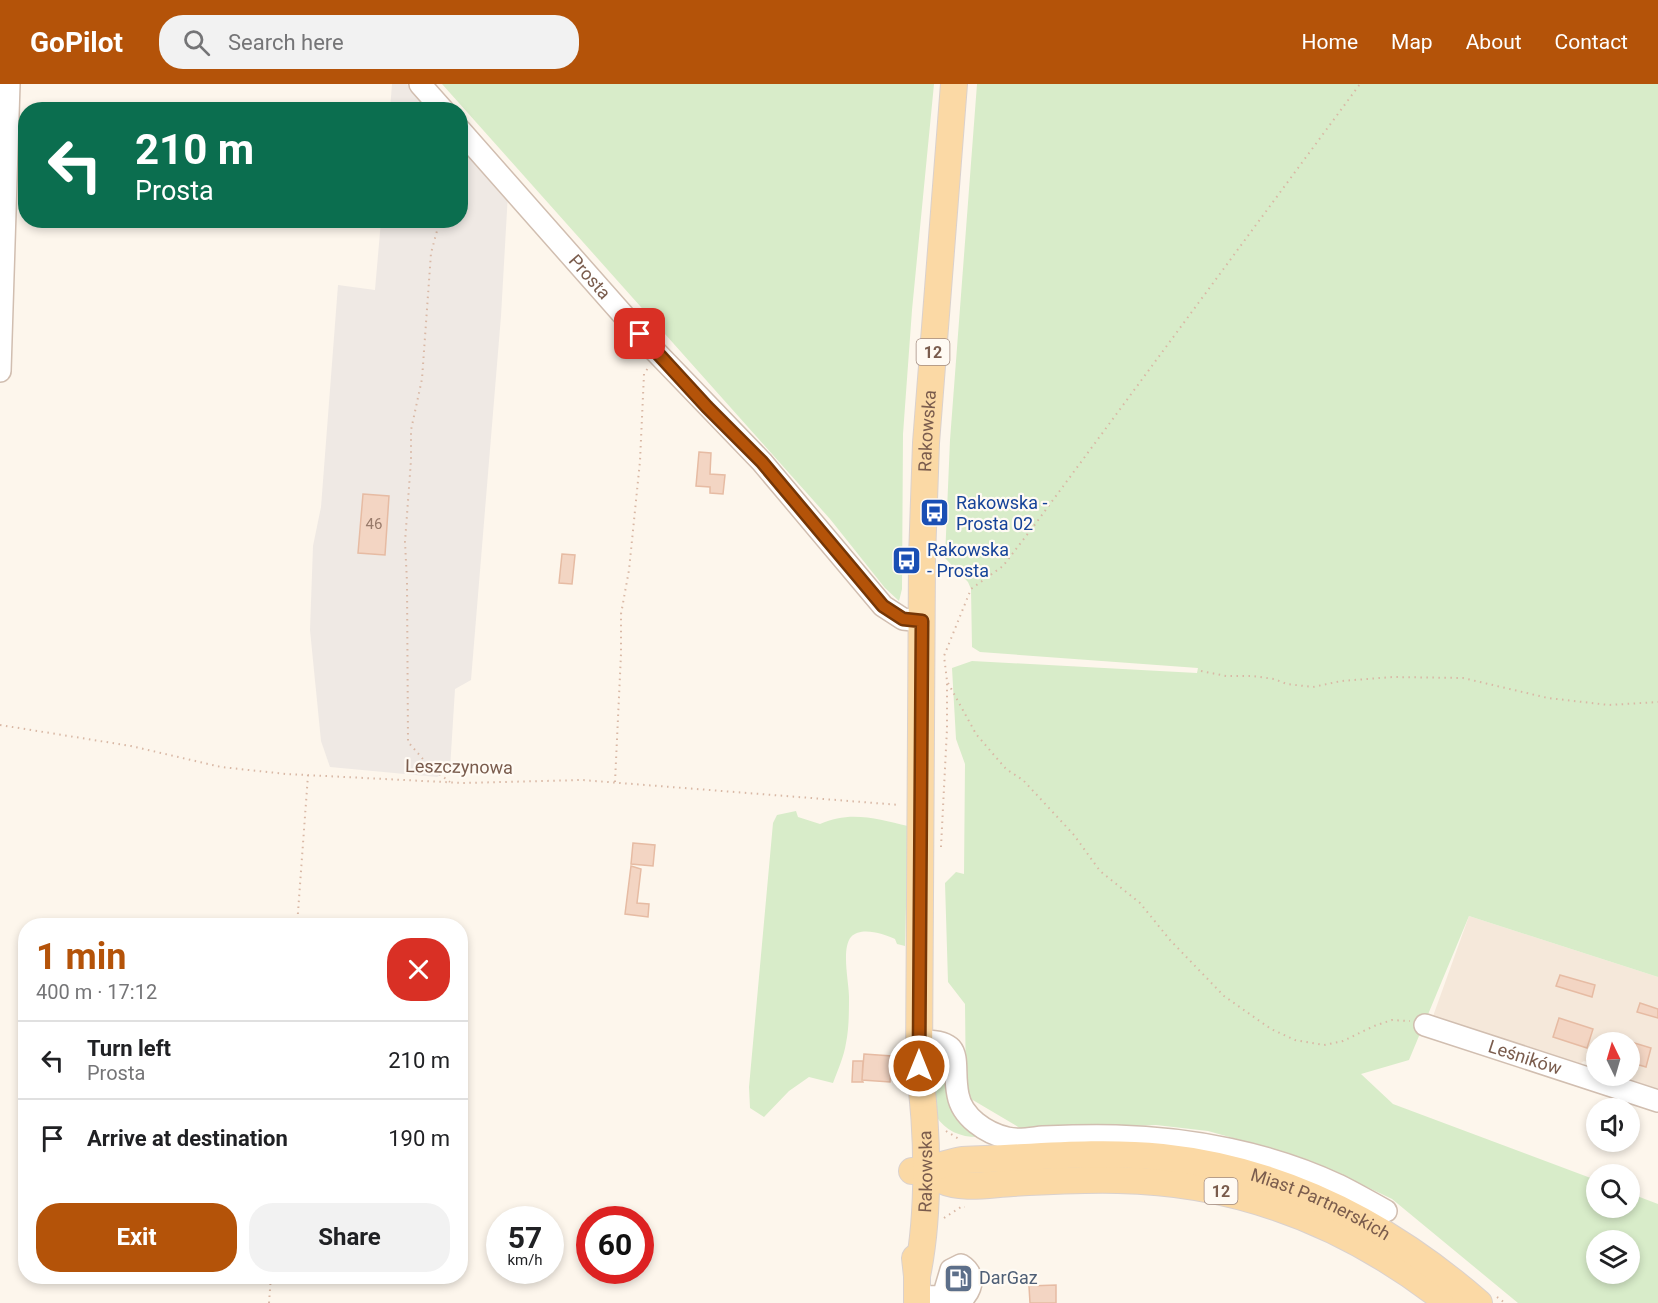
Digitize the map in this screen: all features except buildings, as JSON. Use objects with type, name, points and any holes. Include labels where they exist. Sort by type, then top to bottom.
[{"type":"main road","name":"Rakowska","points":[[917,1292],[913,1248],[919,1171],[926,1133],[919,1066],[919,1041],[922,621],[926,443],[954,84]]},
{"type":"main road","name":"Rakowska","points":[[917,1292],[924,1214],[913,1105],[919,1066]]},
{"type":"main road","name":"Miast Partnerskich","points":[[926,1133],[938,1150],[962,1160]]},
{"type":"main road","name":"Miast Partnerskich","points":[[919,1171],[962,1160],[1092,1154],[1161,1157],[1224,1167],[1299,1190],[1374,1225],[1419,1255],[1479,1303]]},
{"type":"main road","name":"Miast Partnerskich","points":[[919,1171],[942,1181],[967,1185],[1118,1180],[1177,1184],[1227,1192],[1304,1216],[1351,1238],[1397,1265],[1448,1303]]},
{"type":"main road","name":"Miast Partnerskich","points":[[924,1214],[937,1202],[967,1185]]},
{"type":"street","points":[[0,371],[9,84]]},
{"type":"street","points":[[420,84],[435,102]]},
{"type":"street","name":"Prosta","points":[[468,139],[656,352],[762,462],[883,606],[903,619],[922,621]]},
{"type":"street","name":"Leśników","points":[[1425,1025],[1658,1101]]},
{"type":"street","points":[[919,1041],[936,1040],[951,1048],[956,1056],[957,1092],[960,1103],[975,1122],[987,1131],[1007,1138],[1116,1136],[1172,1139],[1215,1145],[1269,1159],[1337,1184],[1386,1211]]},
{"type":"street","points":[[917,1292],[943,1297],[951,1270],[961,1265]]},
{"type":"path","points":[[1360,84],[1003,566],[971,589],[944,656],[947,681],[976,734],[1006,769],[1023,780],[1074,835],[1100,871],[1140,903],[1170,940],[1224,996],[1271,1029],[1295,1040],[1324,1045],[1342,1041],[1392,1020],[1425,1025]]},
{"type":"path","points":[[438,228],[431,253],[422,379],[411,430],[405,542],[408,742],[430,767],[450,782]]},
{"type":"path","points":[[615,782],[621,614],[629,570],[640,461],[644,374],[656,352]]},
{"type":"path","points":[[1201,671],[1226,676],[1274,679],[1287,684],[1313,687],[1341,681],[1393,677],[1463,678],[1548,698],[1609,705],[1658,702]]},
{"type":"path","name":"Leszczynowa","points":[[0,725],[131,746],[221,767],[308,775],[450,782],[582,780],[920,807]]},
{"type":"path","points":[[298,918],[308,775]]},
{"type":"path","points":[[269,1303],[270,1284]]},
{"type":"shaded area","points":[[392,84],[407,84],[424,102],[391,102]]},
{"type":"shaded area","points":[[468,150],[508,193],[501,316],[471,680],[455,689],[450,769],[437,777],[330,767],[321,741],[310,630],[313,546],[321,507],[338,285],[375,290],[380,228],[468,228]]},
{"type":"shaded area","points":[[1469,916],[1658,977],[1658,1092],[1638,1086],[1640,1032],[1586,1032],[1586,1062],[1576,1066],[1432,1019]]},
{"type":"green space","points":[[442,84],[934,84],[912,310],[903,434],[902,589],[899,601],[885,588],[830,519],[468,113],[468,102],[458,102]]},
{"type":"green space","points":[[977,84],[1658,84],[1658,977],[1469,916],[1409,1060],[1361,1074],[1393,1104],[1586,1176],[1586,1218],[1640,1218],[1640,1197],[1658,1204],[1658,1303],[1518,1303],[1392,1199],[1265,1147],[1208,1131],[1156,1125],[1025,1131],[966,1096],[965,1004],[948,982],[945,883],[956,872],[964,874],[965,764],[956,739],[952,668],[972,661],[1197,673],[1198,668],[980,652],[972,647],[971,589],[968,582],[945,558],[950,440]]},
{"type":"green space","points":[[796,811],[798,817],[820,824],[842,817],[864,817],[908,826],[905,946],[897,944],[895,939],[873,932],[861,932],[851,937],[846,949],[849,997],[848,1032],[844,1053],[833,1083],[809,1077],[789,1091],[764,1117],[750,1108],[749,1087],[773,823],[777,815]]},
{"type":"green space","points":[[933,1046],[940,1047],[981,1137],[956,1133],[940,1122],[936,1116],[930,1055]]},
{"type":"place","name":"Rakowska - Prosta 02","points":[[935,513]]},
{"type":"place","name":"Rakowska - Prosta","points":[[906,560]]},
{"type":"place","name":"DarGaz","points":[[958,1278]]},
{"type":"route","points":[[640,334],[707,407],[762,462],[883,606],[903,619],[922,621],[919,1066]]}]
